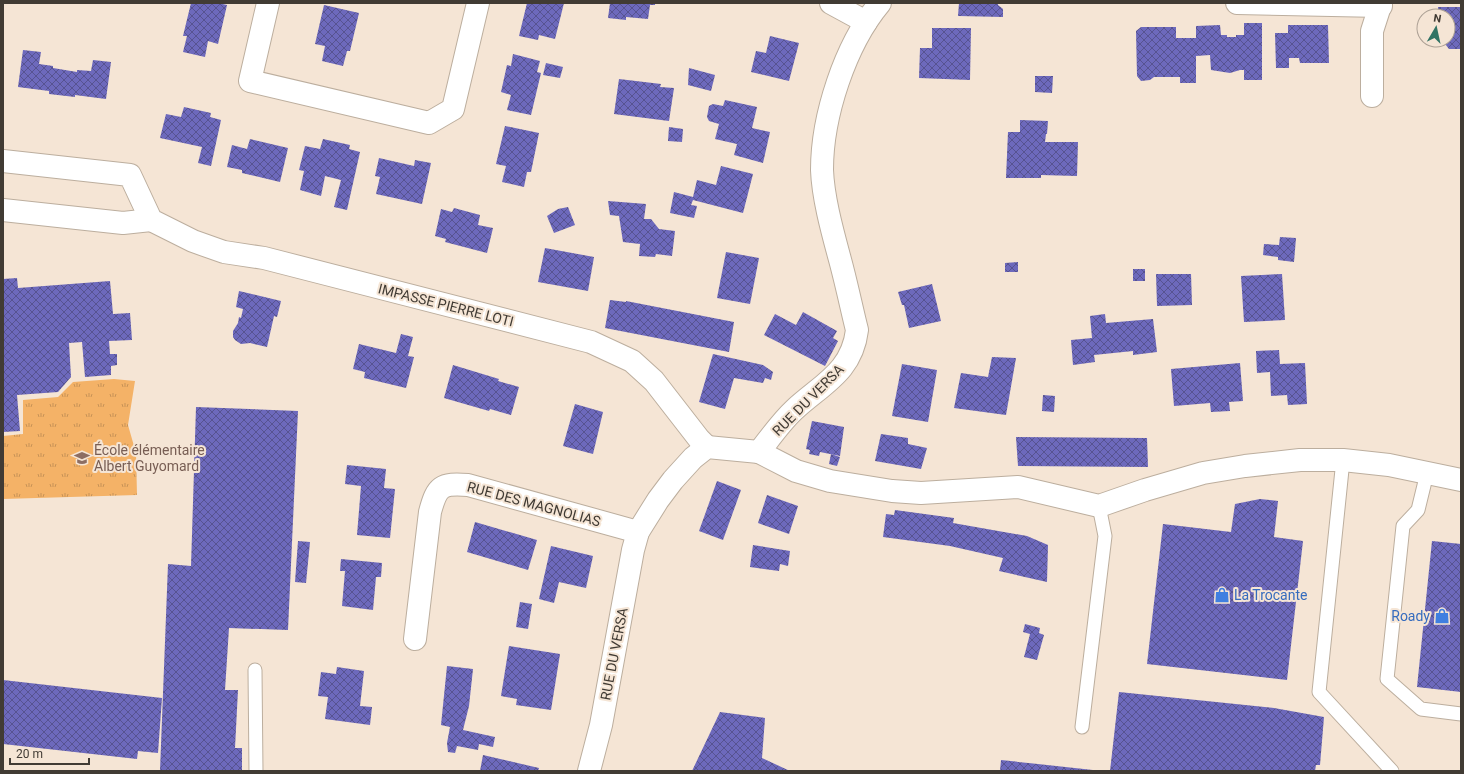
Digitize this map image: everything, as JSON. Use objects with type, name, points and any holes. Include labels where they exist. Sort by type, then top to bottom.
[{"type":"street","points":[[268,3],[250,81],[429,123],[453,109],[478,3]]},
{"type":"street","points":[[831,3],[866,22]]},
{"type":"street","name":"RUE DU VERSA","points":[[760,452],[777,429],[794,410],[815,394],[841,369],[849,359],[855,341],[856,330],[829,217],[822,171],[825,136],[841,72],[853,45],[866,22],[880,3]]},
{"type":"street","points":[[1237,3],[1381,4],[1372,31],[1372,96]]},
{"type":"street","points":[[3,161],[130,175],[151,220],[122,223],[3,210]]},
{"type":"street","name":"IMPASSE PIERRE LOTI","points":[[151,220],[193,241],[224,252],[264,258],[591,342],[632,361],[654,381],[699,439],[707,447]]},
{"type":"street","points":[[707,447],[760,452],[796,471],[830,481],[884,490],[922,493],[1018,487],[1099,506],[1145,490],[1203,473],[1273,462],[1300,460],[1343,460],[1389,466],[1461,480]]},
{"type":"street","name":"RUE DU VERSA","points":[[589,771],[601,724],[638,532],[658,500],[674,480],[693,458],[707,447]]},
{"type":"street","name":"RUE DES MAGNOLIAS","points":[[415,638],[430,512],[434,497],[441,487],[452,483],[468,484],[638,532]]},
{"type":"lane","points":[[1343,460],[1319,692],[1392,771]]},
{"type":"lane","points":[[1426,473],[1418,510],[1403,526],[1387,679],[1421,709],[1461,714]]},
{"type":"lane","points":[[1082,727],[1105,536],[1099,506]]},
{"type":"lane","points":[[255,670],[256,771]]},
{"type":"green space","points":[[114,379],[135,381],[128,425],[136,453],[137,495],[3,499],[3,436],[23,434],[23,400],[58,397],[73,382]]},
{"type":"building","points":[[191,3],[218,3],[227,5],[218,44],[208,41],[205,57],[183,52],[187,36],[183,36]]},
{"type":"building","points":[[527,3],[564,3],[555,39],[539,35],[538,40],[519,36]]},
{"type":"building","points":[[610,3],[655,3],[655,5],[650,5],[648,19],[626,17],[626,20],[608,18]]},
{"type":"building","points":[[959,3],[998,3],[998,5],[1003,9],[1003,17],[958,16]]},
{"type":"building","points":[[324,5],[359,13],[350,51],[347,51],[343,66],[322,61],[325,46],[315,44]]},
{"type":"building","points":[[1461,7],[1461,49],[1448,48],[1456,48],[1456,8],[1438,8]]},
{"type":"building","points":[[1244,23],[1262,23],[1262,80],[1244,80],[1244,70],[1230,73],[1211,70],[1210,55],[1196,56],[1196,83],[1180,83],[1180,77],[1154,77],[1150,80],[1141,81],[1137,76],[1136,31],[1141,27],[1176,27],[1176,38],[1196,38],[1196,26],[1220,25],[1221,35],[1236,37],[1236,35],[1244,35]]},
{"type":"building","points":[[1288,25],[1328,25],[1329,63],[1300,63],[1299,58],[1289,58],[1289,68],[1276,68],[1275,33],[1288,33]]},
{"type":"building","points":[[932,28],[971,28],[970,80],[919,78],[920,48],[932,48]]},
{"type":"building","points":[[770,36],[799,43],[789,81],[751,72],[756,51],[766,53]]},
{"type":"building","points":[[23,50],[41,52],[39,64],[77,72],[77,70],[91,71],[93,60],[111,62],[106,99],[75,95],[75,97],[49,94],[49,91],[18,87]]},
{"type":"building","points":[[513,54],[540,61],[537,72],[541,73],[531,115],[507,110],[511,95],[501,92],[507,65],[511,66]]},
{"type":"building","points":[[546,63],[563,67],[560,78],[543,75]]},
{"type":"building","points":[[689,68],[715,75],[711,91],[688,85]]},
{"type":"building","points":[[1035,76],[1053,76],[1052,93],[1035,92]]},
{"type":"building","points":[[619,79],[661,84],[660,87],[674,88],[669,121],[614,114]]},
{"type":"building","points":[[725,100],[757,107],[752,128],[770,132],[763,163],[734,155],[737,144],[715,139],[719,124],[709,121],[707,117],[709,106],[713,104],[723,106]]},
{"type":"building","points":[[184,107],[211,113],[210,117],[221,120],[211,166],[198,163],[202,147],[160,138],[166,114],[181,117]]},
{"type":"building","points":[[1020,120],[1048,121],[1045,142],[1078,142],[1077,176],[1041,175],[1041,178],[1006,178],[1008,132],[1020,132]]},
{"type":"building","points":[[505,126],[539,133],[531,172],[527,172],[524,187],[502,182],[506,166],[496,164]]},
{"type":"building","points":[[669,127],[683,129],[682,142],[668,141]]},
{"type":"building","points":[[250,139],[288,148],[280,182],[242,173],[242,170],[227,167],[232,145],[247,149]]},
{"type":"building","points":[[323,139],[350,145],[349,149],[360,152],[347,210],[334,207],[341,180],[325,176],[321,196],[300,190],[304,171],[299,170],[305,146],[320,149]]},
{"type":"building","points":[[379,158],[414,166],[415,160],[431,163],[422,204],[376,194],[380,177],[375,176]]},
{"type":"building","points":[[721,166],[753,174],[743,213],[693,200],[691,205],[697,206],[694,218],[670,213],[674,192],[693,197],[697,180],[716,185]]},
{"type":"building","points":[[608,201],[646,204],[644,219],[651,219],[659,229],[675,231],[672,256],[656,254],[655,257],[639,256],[640,244],[623,242],[619,216],[610,215]]},
{"type":"building","points":[[568,207],[575,225],[554,233],[547,216],[558,209]]},
{"type":"building","points":[[454,208],[480,215],[478,225],[493,228],[487,253],[445,242],[446,239],[435,236],[441,209],[452,212]]},
{"type":"building","points":[[1280,237],[1296,238],[1294,262],[1278,260],[1278,257],[1263,255],[1264,244],[1279,245]]},
{"type":"building","points":[[545,248],[594,257],[588,291],[538,282]]},
{"type":"building","points":[[726,252],[759,258],[750,304],[717,298]]},
{"type":"building","points":[[1018,262],[1018,272],[1005,272],[1005,263]]},
{"type":"building","points":[[1133,269],[1145,269],[1145,281],[1133,281]]},
{"type":"building","points":[[1156,274],[1191,274],[1192,305],[1157,306]]},
{"type":"building","points":[[1282,274],[1285,320],[1244,322],[1241,276]]},
{"type":"building","points":[[17,278],[18,288],[110,281],[113,314],[130,313],[132,340],[109,341],[110,354],[117,354],[117,365],[111,366],[111,375],[85,377],[82,342],[69,343],[71,377],[58,392],[17,395],[20,431],[3,432],[3,279]]},
{"type":"building","points":[[932,284],[941,321],[909,328],[904,305],[902,305],[898,292]]},
{"type":"building","points":[[239,291],[281,301],[277,317],[274,316],[267,347],[250,343],[241,344],[233,337],[233,331],[238,323],[239,317],[241,318],[243,309],[236,307]]},
{"type":"building","points":[[610,300],[626,301],[734,322],[729,352],[605,328]]},
{"type":"building","points":[[803,312],[837,331],[833,338],[838,341],[825,366],[764,335],[775,314],[796,325]]},
{"type":"building","points":[[1105,314],[1106,323],[1153,319],[1157,352],[1133,355],[1133,351],[1094,355],[1095,362],[1073,365],[1071,340],[1092,338],[1090,316]]},
{"type":"building","points":[[401,334],[413,337],[408,356],[414,357],[406,388],[364,378],[365,372],[353,369],[359,344],[396,353]]},
{"type":"building","points":[[1279,350],[1280,364],[1305,363],[1307,404],[1288,405],[1287,395],[1271,396],[1270,372],[1257,373],[1256,351]]},
{"type":"building","points":[[713,354],[763,365],[773,372],[771,380],[765,378],[763,383],[734,378],[725,409],[699,402]]},
{"type":"building","points":[[992,357],[1016,358],[1006,415],[954,408],[961,373],[988,377]]},
{"type":"building","points":[[1240,363],[1243,401],[1229,402],[1230,411],[1211,412],[1210,403],[1174,406],[1171,369]]},
{"type":"building","points":[[902,364],[937,370],[928,422],[892,416]]},
{"type":"building","points":[[453,365],[499,379],[498,381],[519,387],[511,415],[490,409],[489,411],[444,398]]},
{"type":"building","points":[[1043,395],[1055,396],[1054,412],[1042,411]]},
{"type":"building","points":[[575,404],[603,412],[593,454],[563,446]]},
{"type":"building","points":[[196,407],[298,411],[288,630],[229,628],[225,690],[238,690],[235,748],[242,748],[242,771],[160,771],[168,564],[191,566]]},
{"type":"building","points":[[812,421],[844,427],[840,456],[820,452],[819,456],[809,454],[810,450],[806,449]]},
{"type":"building","points":[[881,434],[908,438],[908,444],[927,448],[921,469],[875,461]]},
{"type":"building","points":[[1016,437],[1147,438],[1148,467],[1018,466]]},
{"type":"building","points":[[831,454],[840,457],[837,466],[829,464]]},
{"type":"building","points":[[347,465],[386,469],[384,488],[395,489],[390,538],[357,535],[361,486],[345,484]]},
{"type":"building","points":[[717,481],[741,490],[723,540],[699,531]]},
{"type":"building","points":[[767,495],[798,506],[789,534],[758,523]]},
{"type":"building","name":"La Trocante","points":[[1260,499],[1278,501],[1274,537],[1303,541],[1287,680],[1147,664],[1163,524],[1231,532],[1235,504]]},
{"type":"building","points":[[895,510],[954,518],[953,523],[1027,536],[1048,545],[1047,582],[999,571],[1003,558],[950,546],[883,537],[886,514],[894,515]]},
{"type":"building","points":[[475,522],[537,540],[528,570],[467,552]]},
{"type":"building","points":[[298,541],[310,542],[306,583],[295,582]]},
{"type":"building","name":"Roady","points":[[1432,541],[1461,544],[1461,692],[1417,687]]},
{"type":"building","points":[[753,545],[790,551],[788,566],[780,564],[779,571],[750,567]]},
{"type":"building","points":[[551,546],[593,556],[586,588],[559,582],[554,603],[539,599]]},
{"type":"building","points":[[341,559],[382,563],[381,577],[376,577],[373,610],[342,606],[345,571],[340,571]]},
{"type":"building","points":[[520,602],[532,604],[528,629],[516,627]]},
{"type":"building","points":[[1025,624],[1040,628],[1039,633],[1044,635],[1037,660],[1024,657],[1030,634],[1023,632]]},
{"type":"building","points":[[509,646],[560,654],[551,710],[516,705],[517,699],[501,696]]},
{"type":"building","points":[[447,666],[473,669],[469,706],[463,730],[495,737],[493,747],[479,744],[478,750],[457,746],[455,753],[448,752],[447,743],[450,727],[441,725]]},
{"type":"building","points":[[337,667],[364,671],[360,706],[372,707],[370,725],[325,719],[328,697],[318,696],[321,672],[336,674]]},
{"type":"building","points":[[3,680],[162,698],[158,753],[138,751],[137,759],[3,744]]},
{"type":"building","points":[[1119,692],[1274,708],[1324,717],[1320,765],[1316,765],[1315,771],[1110,771]]},
{"type":"building","points":[[720,712],[765,718],[762,758],[790,771],[692,771]]},
{"type":"building","points":[[483,755],[539,768],[538,771],[480,771]]},
{"type":"building","points":[[1001,760],[1093,770],[1093,771],[1000,771]]},
{"type":"place","name":"École élémentaire Albert Guyomard","points":[[82,458]]},
{"type":"place","name":"La Trocante","points":[[1222,595]]},
{"type":"place","name":"Roady","points":[[1442,616]]}]
